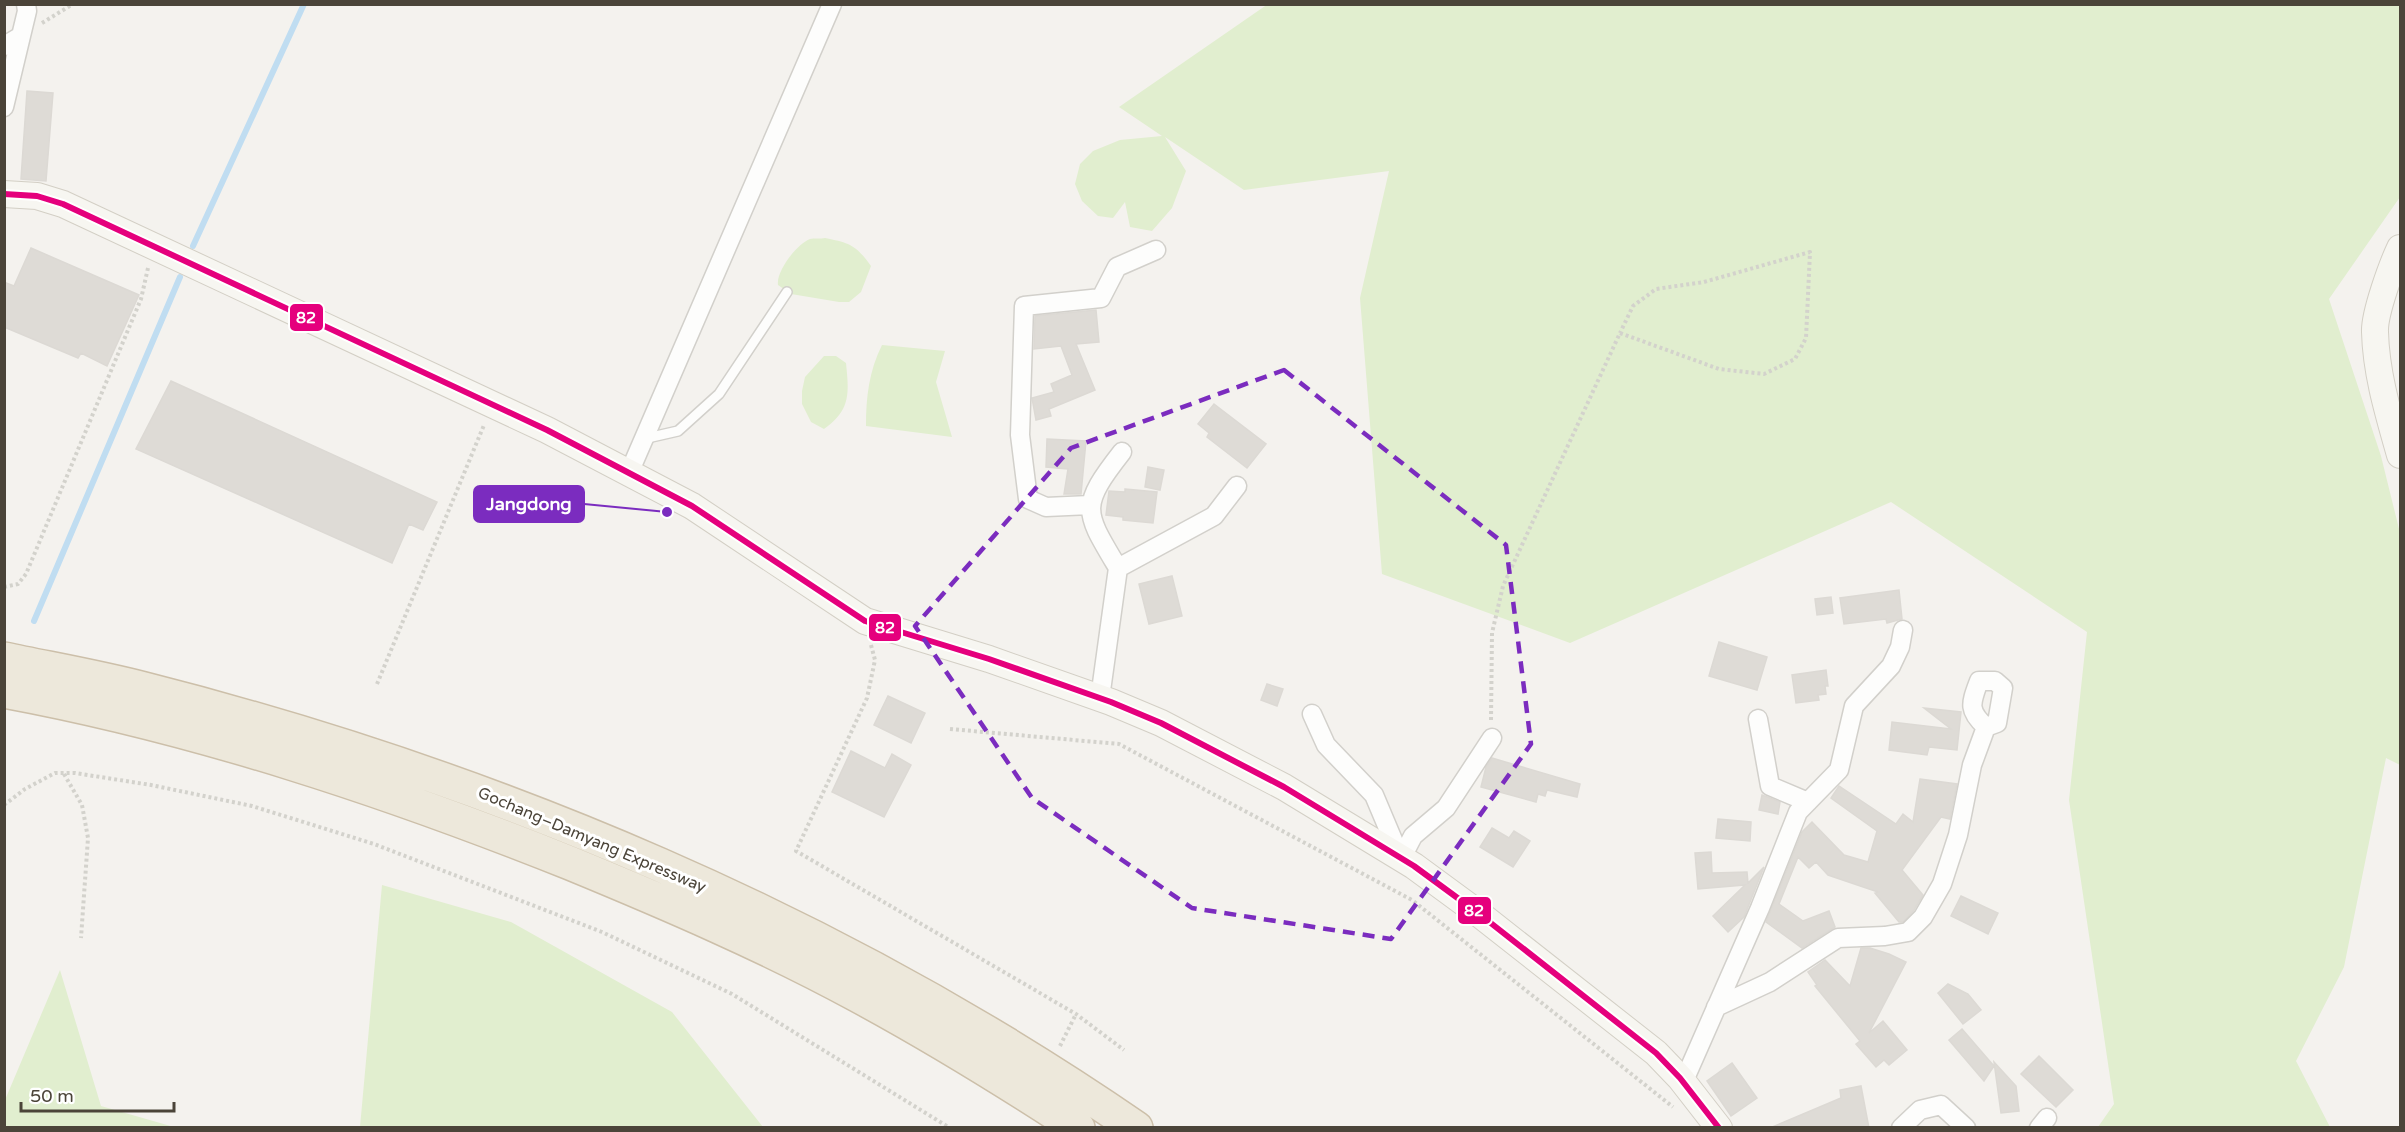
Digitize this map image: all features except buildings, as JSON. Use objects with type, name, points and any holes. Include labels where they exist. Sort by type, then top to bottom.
[{"type":"highway","name":"Gochang–Damyang Expressway","points":[[4,659],[142,689],[274,725],[424,772],[525,809],[747,905],[848,955],[961,1016],[1077,1087],[1136,1128]]},
{"type":"highway","name":"Gochang–Damyang Expressway","points":[[4,691],[64,702],[165,726],[360,786],[508,838],[718,927],[855,994],[976,1063],[1078,1128]]},
{"type":"street","points":[[4,107],[27,11],[26,4]]},
{"type":"street","points":[[629,473],[832,4]]},
{"type":"street","points":[[4,46],[21,36]]},
{"type":"street","points":[[4,194],[37,196],[63,204],[492,405],[692,506],[865,621],[989,659],[1100,698],[1161,723],[1284,787],[1401,859],[1478,913],[1656,1053],[1719,1128]]},
{"type":"street","points":[[2400,248],[2391,268],[2374,330],[2383,395],[2400,455]]},
{"type":"street","points":[[1090,505],[1046,507],[1028,499],[1020,435],[1024,306],[1101,298],[1117,267],[1156,250]]},
{"type":"street","points":[[1100,698],[1118,568],[1093,526],[1090,505],[1103,476],[1122,452]]},
{"type":"street","points":[[1118,568],[1214,516],[1237,486]]},
{"type":"street","points":[[1683,1083],[1760,908],[1798,812],[1839,770],[1854,706],[1891,666],[1900,647],[1903,630]]},
{"type":"street","points":[[1312,714],[1326,745],[1374,795],[1401,859]]},
{"type":"street","points":[[1758,719],[1770,786],[1808,802]]},
{"type":"street","points":[[1716,1007],[1770,982],[1838,938],[1885,936],[1908,932],[1923,917],[1942,884],[1958,835],[1972,765],[1986,727]]},
{"type":"street","points":[[1401,859],[1413,836],[1446,808],[1492,738]]},
{"type":"street","points":[[1901,1128],[1920,1110],[1941,1105],[1965,1128]]},
{"type":"lane","points":[[643,440],[678,431],[719,394],[787,292]]},
{"type":"path","points":[[21,36],[73,4]]},
{"type":"path","points":[[4,587],[18,584],[26,574],[141,299],[152,246]]},
{"type":"path","points":[[1492,738],[1490,684],[1492,633],[1503,586],[1620,333],[1633,306],[1656,289],[1704,282],[1810,252],[1806,338],[1795,359],[1764,374],[1719,369],[1620,333]]},
{"type":"path","points":[[377,684],[492,405]]},
{"type":"path","points":[[865,621],[875,660],[867,698],[796,851],[1076,1014],[1124,1050]]},
{"type":"path","points":[[951,729],[1119,744],[1412,900],[1680,1114]]},
{"type":"path","points":[[4,805],[25,789],[55,773],[64,773],[151,785],[252,806],[374,844],[602,932],[732,994],[950,1128]]},
{"type":"path","points":[[64,773],[82,805],[88,838],[81,938]]},
{"type":"path","points":[[1059,1046],[1076,1014]]},
{"type":"highlighted area","points":[[1284,370],[1506,545],[1531,744],[1391,939],[1192,908],[1032,798],[915,626],[1071,448]]},
{"type":"green space","points":[[1268,4],[2400,5],[2400,197],[2329,299],[2381,456],[2400,533],[2400,765],[2386,758],[2344,967],[2296,1061],[2330,1127],[2098,1127],[2114,1104],[2069,800],[2087,632],[1891,502],[1570,643],[1382,574],[1360,298],[1389,171],[1244,190],[1165,137],[1186,171],[1172,208],[1152,231],[1130,227],[1125,202],[1113,218],[1098,216],[1082,201],[1075,184],[1080,164],[1093,151],[1120,140],[1162,136],[1119,107]]},
{"type":"green space","points":[[825,238],[852,246],[871,266],[861,292],[849,302],[791,294],[778,285],[780,273],[799,246],[810,239]]},
{"type":"green space","points":[[882,345],[945,351],[936,382],[952,437],[866,426],[869,384]]},
{"type":"green space","points":[[824,356],[836,356],[846,363],[848,383],[844,408],[824,429],[811,422],[802,404],[802,391],[805,377]]},
{"type":"green space","points":[[382,885],[511,922],[672,1012],[763,1127],[360,1127]]},
{"type":"green space","points":[[60,970],[101,1106],[174,1127],[5,1127],[5,1100]]},
{"type":"waterway","points":[[193,246],[304,4]]},
{"type":"waterway","points":[[34,621],[180,277]]},
{"type":"transit line","name":"82","points":[[4,194],[37,196],[63,204],[547,430],[692,506],[865,621],[989,659],[1111,702],[1161,723],[1284,787],[1414,866],[1478,913],[1656,1053],[1680,1078],[1719,1128]]},
{"type":"place","name":"Jangdong","points":[[667,512]]}]
